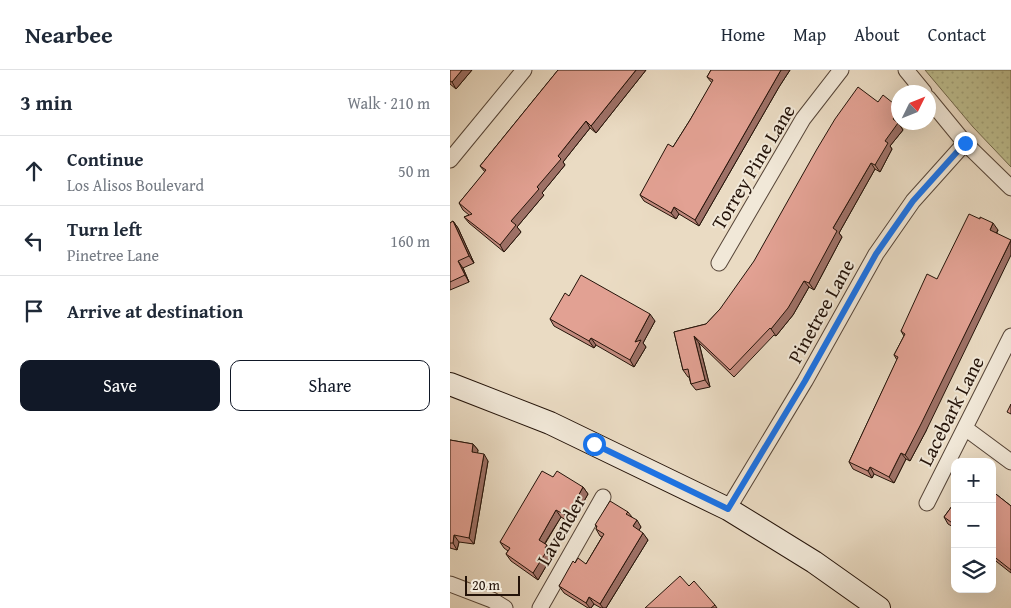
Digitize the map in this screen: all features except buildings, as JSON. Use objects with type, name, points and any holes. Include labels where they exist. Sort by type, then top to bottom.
[{"type":"main road","points":[[450,384],[550,423],[728,509],[814,562],[880,608]]},
{"type":"street","points":[[450,160],[524,70]]},
{"type":"street","name":"Torrey Pine Lane","points":[[719,263],[803,119],[841,70]]},
{"type":"street","points":[[906,70],[918,85]]},
{"type":"street","points":[[936,108],[965,143],[1011,188]]},
{"type":"street","name":"Pinetree Lane","points":[[728,509],[805,381],[876,254],[913,201],[965,143]]},
{"type":"street","name":"Lacebark Lane","points":[[927,503],[1011,336]]},
{"type":"street","points":[[965,428],[1011,462]]},
{"type":"street","name":"Lavender","points":[[540,608],[603,497]]},
{"type":"street","points":[[450,584],[490,604],[505,608]]},
{"type":"green space","points":[[925,70],[1011,70],[1011,167],[973,127]]},
{"type":"route","points":[[594,444],[728,509],[805,381],[876,254],[913,201],[965,143]]}]
